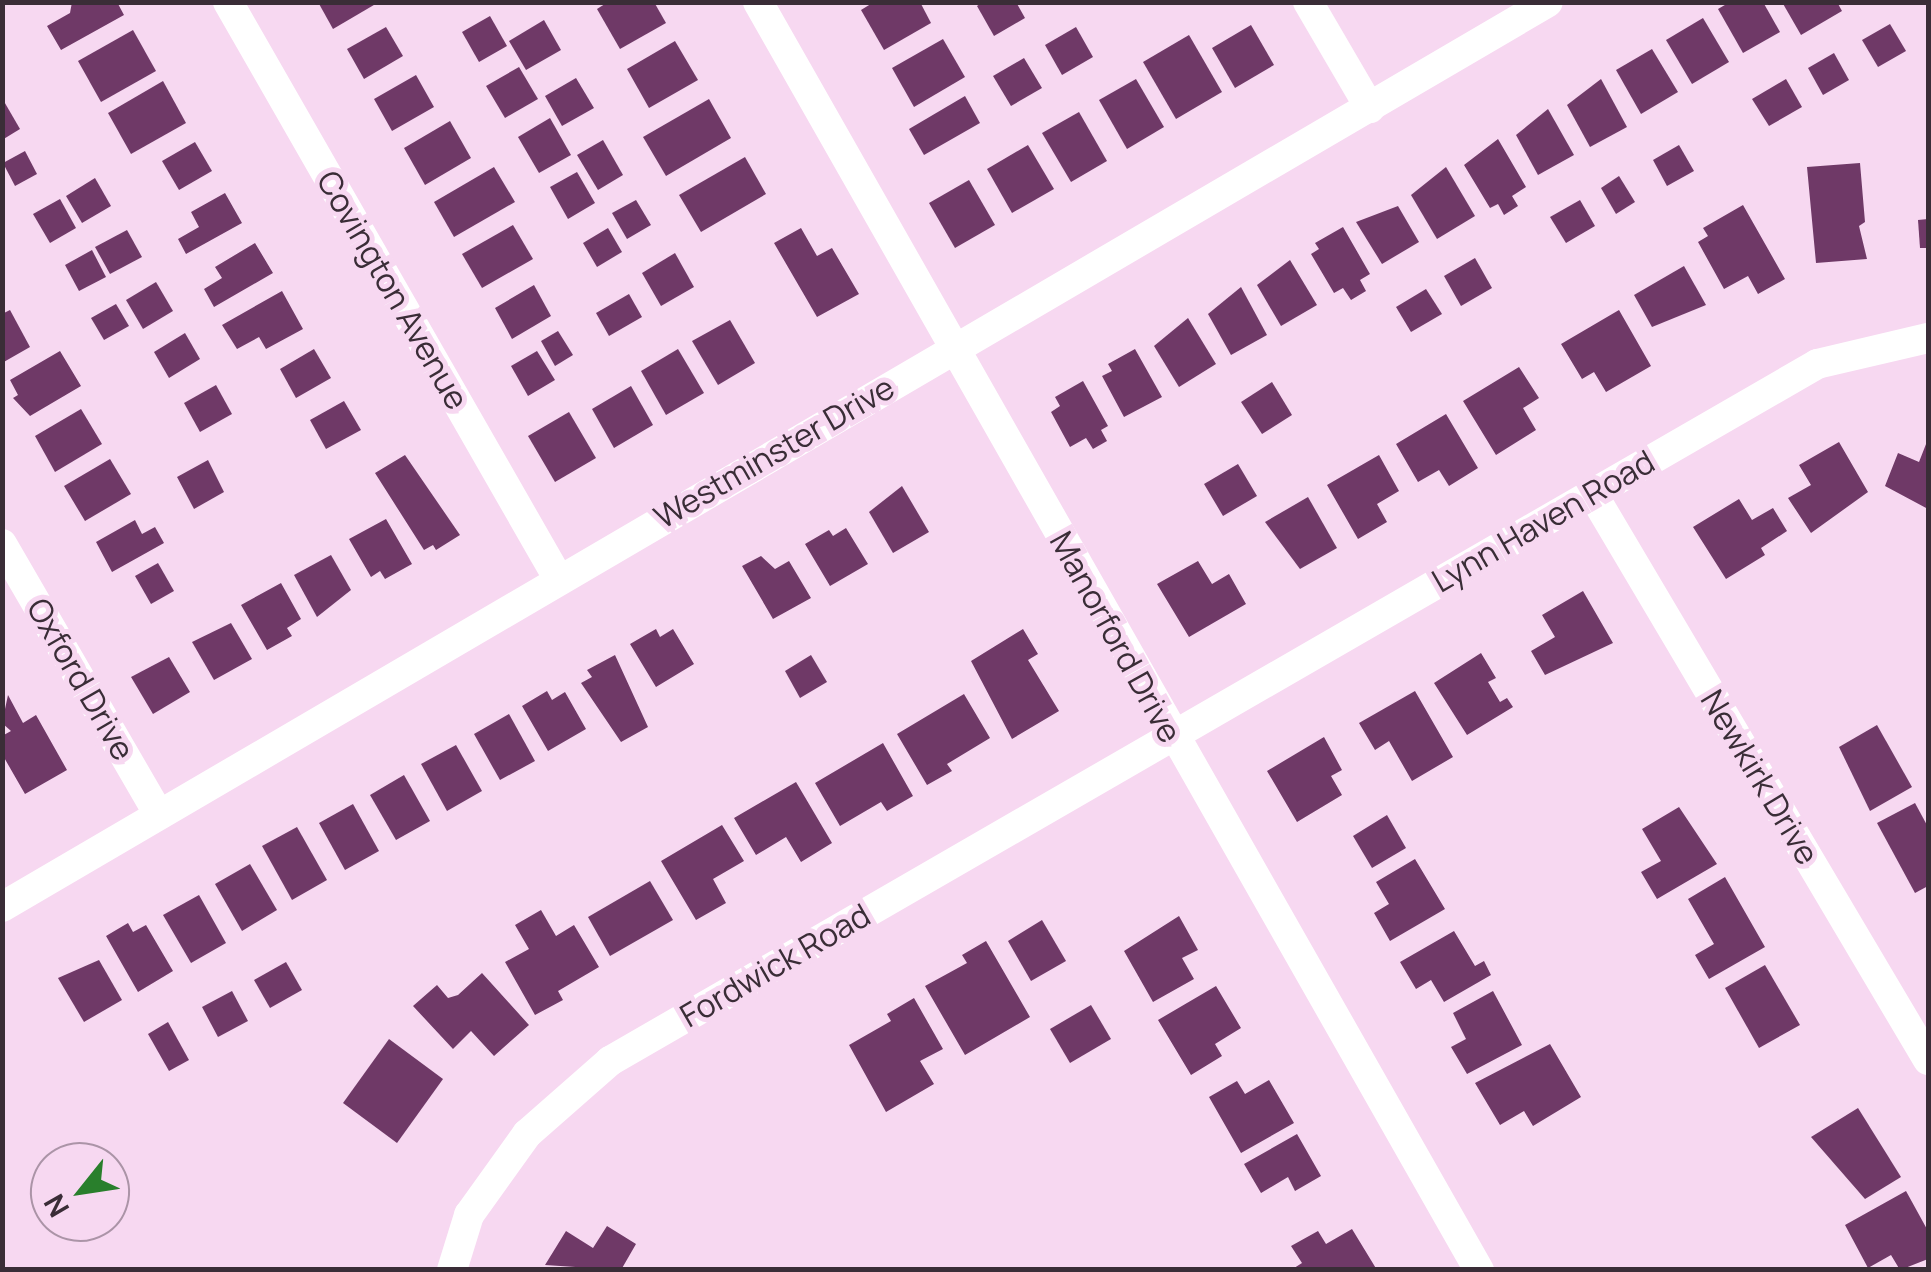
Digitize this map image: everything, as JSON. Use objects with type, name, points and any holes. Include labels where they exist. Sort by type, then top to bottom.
[{"type":"street","name":"Covington Avenue","points":[[228,2],[558,578]]},
{"type":"street","name":"Manorford Drive","points":[[758,2],[956,347],[1171,736],[1479,1270]]},
{"type":"street","points":[[1308,2],[1370,108]]},
{"type":"street","name":"Westminster Drive","points":[[2,908],[558,578],[1548,2]]},
{"type":"street","name":"Lynn Haven Road","points":[[1171,736],[1817,364],[1928,338]]},
{"type":"street","name":"Newkirk Drive","points":[[1592,493],[1928,1060]]},
{"type":"street","name":"Oxford Drive","points":[[2,544],[159,814]]},
{"type":"street","name":"Fordwick Road","points":[[452,1270],[469,1215],[527,1134],[610,1060],[1171,736]]},
{"type":"building","points":[[72,2],[117,2],[124,15],[61,50],[47,26],[70,13]]},
{"type":"building","points":[[318,2],[379,2],[333,29]]},
{"type":"building","points":[[608,2],[654,2],[666,23],[620,49],[597,9]]},
{"type":"building","points":[[874,2],[920,2],[931,23],[884,50],[861,10]]},
{"type":"building","points":[[983,2],[1016,2],[1025,18],[994,36],[977,6]]},
{"type":"building","points":[[1730,2],[1763,2],[1780,32],[1743,53],[1718,9]]},
{"type":"building","points":[[1782,2],[1837,2],[1842,11],[1801,35]]},
{"type":"building","points":[[490,16],[507,46],[479,62],[462,32]]},
{"type":"building","points":[[1703,18],[1729,62],[1692,84],[1666,40]]},
{"type":"building","points":[[544,20],[561,50],[526,70],[509,41]]},
{"type":"building","points":[[1890,24],[1906,51],[1878,67],[1862,40]]},
{"type":"building","points":[[1251,25],[1274,65],[1235,88],[1212,48]]},
{"type":"building","points":[[386,27],[403,56],[364,79],[347,49]]},
{"type":"building","points":[[1076,27],[1093,57],[1062,75],[1045,45]]},
{"type":"building","points":[[133,30],[156,71],[101,102],[78,61]]},
{"type":"building","points":[[1189,35],[1222,92],[1176,119],[1143,62]]},
{"type":"building","points":[[943,39],[965,77],[914,107],[892,68]]},
{"type":"building","points":[[675,41],[698,80],[649,108],[627,69]]},
{"type":"building","points":[[1652,49],[1678,92],[1641,114],[1616,70]]},
{"type":"building","points":[[1834,53],[1849,80],[1823,95],[1808,68]]},
{"type":"building","points":[[1024,58],[1042,88],[1011,106],[993,76]]},
{"type":"building","points":[[519,67],[538,99],[505,118],[486,86]]},
{"type":"building","points":[[416,75],[434,107],[392,131],[374,99]]},
{"type":"building","points":[[576,78],[594,108],[562,126],[545,96]]},
{"type":"building","points":[[1136,79],[1164,127],[1127,149],[1099,100]]},
{"type":"building","points":[[1601,79],[1627,127],[1590,147],[1567,105]]},
{"type":"building","points":[[1786,79],[1802,107],[1769,126],[1752,99]]},
{"type":"building","points":[[163,81],[186,123],[131,154],[108,113]]},
{"type":"building","points":[[965,96],[980,123],[924,155],[909,129]]},
{"type":"building","points":[[2,98],[20,129],[2,140]]},
{"type":"building","points":[[709,99],[731,138],[666,176],[643,137]]},
{"type":"building","points":[[1548,109],[1574,155],[1538,175],[1516,135]]},
{"type":"building","points":[[1079,112],[1107,161],[1071,182],[1042,133]]},
{"type":"building","points":[[550,118],[571,155],[539,173],[518,137]]},
{"type":"building","points":[[450,121],[471,158],[425,185],[404,148]]},
{"type":"building","points":[[1498,139],[1526,187],[1512,196],[1518,206],[1504,215],[1498,204],[1490,208],[1464,165]]},
{"type":"building","points":[[603,140],[623,175],[598,190],[577,155]]},
{"type":"building","points":[[195,142],[212,171],[179,190],[162,161]]},
{"type":"building","points":[[1028,145],[1054,189],[1012,213],[987,169]]},
{"type":"building","points":[[1679,145],[1694,171],[1667,186],[1653,160]]},
{"type":"building","points":[[25,151],[37,174],[15,186],[3,163]]},
{"type":"building","points":[[745,157],[766,194],[701,232],[679,195]]},
{"type":"building","points":[[1860,163],[1865,222],[1859,226],[1867,259],[1816,263],[1807,167]]},
{"type":"building","points":[[494,167],[515,202],[454,237],[434,202]]},
{"type":"building","points":[[1446,167],[1475,216],[1437,239],[1411,195]]},
{"type":"building","points":[[577,172],[595,203],[568,219],[550,187]]},
{"type":"building","points":[[1619,176],[1635,202],[1616,214],[1601,188]]},
{"type":"building","points":[[95,178],[111,206],[82,223],[66,196]]},
{"type":"building","points":[[969,180],[995,225],[955,248],[929,203]]},
{"type":"building","points":[[225,193],[242,223],[186,254],[178,239],[199,227],[191,212]]},
{"type":"building","points":[[60,199],[76,228],[50,243],[33,214]]},
{"type":"building","points":[[636,200],[651,225],[627,239],[612,213]]},
{"type":"building","points":[[1580,200],[1595,226],[1566,243],[1550,217]]},
{"type":"building","points":[[1743,205],[1785,279],[1758,294],[1748,276],[1724,289],[1698,242],[1708,236],[1703,228]]},
{"type":"building","points":[[1398,206],[1419,242],[1382,264],[1356,222]]},
{"type":"building","points":[[1928,219],[1928,248],[1920,248],[1918,220]]},
{"type":"building","points":[[513,225],[533,259],[482,288],[462,254]]},
{"type":"building","points":[[1343,227],[1370,274],[1360,280],[1366,291],[1351,300],[1343,288],[1334,293],[1311,254],[1319,249],[1315,243]]},
{"type":"building","points":[[608,228],[622,252],[597,267],[583,243]]},
{"type":"building","points":[[801,228],[817,256],[832,248],[859,294],[817,317],[774,243]]},
{"type":"building","points":[[127,230],[142,257],[110,274],[95,247]]},
{"type":"building","points":[[255,243],[273,273],[214,307],[204,289],[222,278],[215,267]]},
{"type":"building","points":[[92,250],[106,277],[79,291],[65,265]]},
{"type":"building","points":[[675,253],[694,287],[661,306],[642,273]]},
{"type":"building","points":[[1475,258],[1492,288],[1461,306],[1444,276]]},
{"type":"building","points":[[1290,260],[1317,305],[1281,326],[1257,285]]},
{"type":"building","points":[[1684,266],[1706,305],[1652,327],[1634,295]]},
{"type":"building","points":[[156,282],[173,311],[143,329],[126,300]]},
{"type":"building","points":[[534,285],[551,316],[512,339],[495,308]]},
{"type":"building","points":[[1241,287],[1267,335],[1231,355],[1208,314]]},
{"type":"building","points":[[1426,289],[1442,314],[1411,332],[1396,307]]},
{"type":"building","points":[[282,291],[303,329],[266,349],[259,337],[237,349],[222,325]]},
{"type":"building","points":[[629,294],[642,317],[609,336],[596,313]]},
{"type":"building","points":[[116,304],[129,326],[104,340],[91,318]]},
{"type":"building","points":[[10,310],[30,347],[2,363],[2,314]]},
{"type":"building","points":[[1619,310],[1651,366],[1606,392],[1594,372],[1582,379],[1561,344]]},
{"type":"building","points":[[1188,318],[1216,364],[1179,387],[1154,346]]},
{"type":"building","points":[[730,320],[755,363],[718,385],[692,341]]},
{"type":"building","points":[[558,331],[573,355],[555,366],[541,341]]},
{"type":"building","points":[[185,333],[200,359],[169,378],[154,352]]},
{"type":"building","points":[[314,349],[331,378],[296,398],[280,369]]},
{"type":"building","points":[[678,349],[704,393],[666,415],[641,371]]},
{"type":"building","points":[[1135,349],[1162,397],[1124,417],[1102,376],[1112,371],[1108,364]]},
{"type":"building","points":[[60,351],[81,386],[30,416],[13,398],[18,395],[10,380]]},
{"type":"building","points":[[537,351],[555,380],[528,396],[511,366]]},
{"type":"building","points":[[1519,367],[1539,398],[1523,408],[1536,430],[1496,455],[1463,401]]},
{"type":"building","points":[[1083,381],[1108,426],[1101,430],[1107,441],[1093,449],[1086,438],[1070,447],[1051,412],[1060,406],[1055,397]]},
{"type":"building","points":[[1272,382],[1292,415],[1262,434],[1241,402]]},
{"type":"building","points":[[216,385],[232,414],[200,432],[184,403]]},
{"type":"building","points":[[631,386],[653,425],[614,448],[592,409]]},
{"type":"building","points":[[344,401],[361,430],[326,449],[310,420]]},
{"type":"building","points":[[81,409],[102,444],[55,472],[35,436]]},
{"type":"building","points":[[569,412],[596,458],[555,482],[528,436]]},
{"type":"building","points":[[1446,414],[1478,468],[1449,486],[1439,470],[1418,482],[1396,444]]},
{"type":"building","points":[[1928,439],[1928,509],[1885,486],[1898,453],[1919,462]]},
{"type":"building","points":[[1839,442],[1868,492],[1811,533],[1788,498],[1811,485],[1799,465]]},
{"type":"building","points":[[405,455],[460,535],[436,550],[433,545],[424,550],[375,473]]},
{"type":"building","points":[[1379,455],[1399,491],[1377,504],[1387,522],[1358,539],[1327,485]]},
{"type":"building","points":[[110,459],[131,494],[85,521],[64,486]]},
{"type":"building","points":[[208,460],[224,492],[194,509],[177,477]]},
{"type":"building","points":[[1238,464],[1257,496],[1223,516],[1204,484]]},
{"type":"building","points":[[902,486],[929,532],[893,553],[869,512]]},
{"type":"building","points":[[1308,497],[1337,548],[1300,569],[1265,522]]},
{"type":"building","points":[[1739,499],[1752,520],[1773,508],[1787,531],[1761,548],[1765,555],[1726,579],[1693,527]]},
{"type":"building","points":[[386,519],[412,564],[385,579],[380,571],[371,577],[349,539]]},
{"type":"building","points":[[135,520],[142,534],[155,527],[164,543],[112,572],[96,542]]},
{"type":"building","points":[[846,528],[868,564],[830,586],[805,544],[829,530],[833,536]]},
{"type":"building","points":[[331,555],[351,590],[317,617],[294,575]]},
{"type":"building","points":[[761,556],[775,569],[789,561],[811,598],[773,619],[742,566]]},
{"type":"building","points":[[1198,561],[1212,584],[1229,574],[1246,604],[1189,637],[1157,584]]},
{"type":"building","points":[[158,563],[174,591],[151,604],[135,576]]},
{"type":"building","points":[[281,583],[301,619],[287,628],[292,636],[267,650],[241,605]]},
{"type":"building","points":[[1583,591],[1613,643],[1545,675],[1531,651],[1555,637],[1542,615]]},
{"type":"building","points":[[231,623],[252,659],[214,680],[192,642]]},
{"type":"building","points":[[656,629],[660,637],[673,629],[694,664],[656,687],[630,644]]},
{"type":"building","points":[[1023,629],[1038,654],[1028,660],[1059,711],[1012,739],[971,661]]},
{"type":"building","points":[[1481,653],[1496,678],[1488,682],[1500,702],[1507,698],[1513,707],[1467,735],[1434,683]]},
{"type":"building","points":[[615,655],[648,727],[621,742],[581,683],[592,677],[587,670]]},
{"type":"building","points":[[811,655],[827,682],[800,698],[785,671]]},
{"type":"building","points":[[169,657],[190,692],[153,714],[131,677]]},
{"type":"building","points":[[547,691],[552,700],[565,692],[586,729],[548,751],[522,706]]},
{"type":"building","points":[[1415,691],[1453,757],[1412,781],[1389,741],[1375,750],[1359,723]]},
{"type":"building","points":[[964,694],[990,738],[947,764],[952,771],[927,785],[897,734]]},
{"type":"building","points":[[8,695],[23,723],[36,715],[67,770],[25,794],[2,754],[2,736],[11,731],[2,723]]},
{"type":"building","points":[[509,714],[535,761],[500,780],[474,734]]},
{"type":"building","points":[[1877,725],[1912,787],[1870,811],[1839,747]]},
{"type":"building","points":[[1324,737],[1342,770],[1331,776],[1342,795],[1297,822],[1267,771]]},
{"type":"building","points":[[883,743],[913,796],[887,811],[881,802],[840,826],[815,783]]},
{"type":"building","points":[[456,745],[482,791],[447,811],[421,764]]},
{"type":"building","points":[[404,775],[430,821],[396,840],[370,795]]},
{"type":"building","points":[[796,782],[832,843],[801,862],[786,837],[756,855],[734,818]]},
{"type":"building","points":[[1915,803],[1928,827],[1928,886],[1915,893],[1877,823]]},
{"type":"building","points":[[353,804],[379,851],[345,870],[319,823]]},
{"type":"building","points":[[1679,807],[1717,864],[1657,899],[1641,872],[1661,861],[1642,829]]},
{"type":"building","points":[[1387,815],[1406,848],[1372,868],[1353,836]]},
{"type":"building","points":[[722,825],[744,861],[713,879],[726,903],[696,920],[661,861]]},
{"type":"building","points":[[297,827],[327,880],[292,900],[262,846]]},
{"type":"building","points":[[1415,859],[1445,909],[1390,941],[1374,913],[1389,904],[1376,882]]},
{"type":"building","points":[[250,864],[277,910],[242,931],[215,884]]},
{"type":"building","points":[[1725,877],[1765,947],[1709,979],[1695,955],[1714,944],[1688,899]]},
{"type":"building","points":[[650,881],[673,920],[610,956],[588,917]]},
{"type":"building","points":[[199,895],[226,943],[191,963],[163,915]]},
{"type":"building","points":[[541,910],[556,936],[574,925],[599,967],[558,991],[563,1000],[535,1015],[505,962],[529,949],[515,925]]},
{"type":"building","points":[[1179,916],[1198,950],[1182,958],[1194,979],[1153,1002],[1124,951]]},
{"type":"building","points":[[1042,920],[1066,961],[1031,981],[1008,941]]},
{"type":"building","points":[[128,923],[133,932],[146,925],[173,971],[138,992],[106,936]]},
{"type":"building","points":[[1454,931],[1475,966],[1484,961],[1491,975],[1444,1002],[1431,980],[1416,989],[1400,962]]},
{"type":"building","points":[[986,941],[1030,1017],[965,1055],[925,986],[967,963],[962,955]]},
{"type":"building","points":[[99,960],[122,1000],[84,1022],[58,978]]},
{"type":"building","points":[[286,962],[302,990],[270,1008],[254,980]]},
{"type":"building","points":[[1765,965],[1800,1025],[1759,1048],[1725,988]]},
{"type":"building","points":[[482,973],[529,1025],[494,1056],[471,1031],[453,1049],[413,1006],[437,985],[448,998],[458,995]]},
{"type":"building","points":[[1216,986],[1241,1028],[1215,1044],[1222,1056],[1191,1075],[1158,1020]]},
{"type":"building","points":[[232,991],[248,1021],[218,1037],[202,1007]]},
{"type":"building","points":[[1493,991],[1522,1045],[1467,1074],[1451,1047],[1466,1039],[1453,1013]]},
{"type":"building","points":[[914,998],[943,1049],[920,1061],[934,1084],[886,1112],[849,1045],[891,1021],[887,1014]]},
{"type":"building","points":[[1091,1005],[1111,1039],[1070,1063],[1050,1029]]},
{"type":"building","points":[[168,1022],[189,1060],[169,1071],[148,1034]]},
{"type":"building","points":[[389,1039],[443,1079],[397,1143],[343,1103]]},
{"type":"building","points":[[1550,1044],[1581,1097],[1533,1126],[1524,1111],[1500,1125],[1475,1083]]},
{"type":"building","points":[[1269,1080],[1294,1123],[1241,1153],[1209,1097],[1237,1081],[1245,1094]]},
{"type":"building","points":[[1858,1108],[1901,1177],[1865,1199],[1811,1137]]},
{"type":"building","points":[[1297,1134],[1321,1176],[1295,1191],[1288,1177],[1261,1193],[1244,1164]]},
{"type":"building","points":[[1906,1191],[1928,1231],[1928,1259],[1900,1270],[1891,1255],[1868,1268],[1845,1225]]},
{"type":"building","points":[[607,1226],[636,1244],[621,1270],[545,1265],[566,1231],[593,1248]]},
{"type":"building","points":[[1352,1229],[1377,1270],[1291,1270],[1302,1263],[1291,1246],[1318,1231],[1326,1244]]}]
